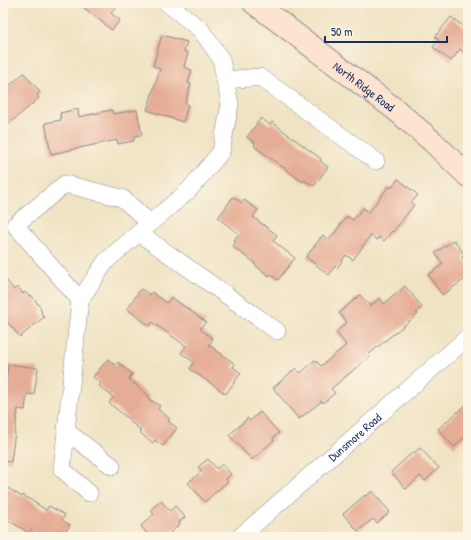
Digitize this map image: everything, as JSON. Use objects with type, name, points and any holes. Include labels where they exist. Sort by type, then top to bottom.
[{"type":"main road","name":"North Ridge Road","points":[[254,3],[396,110],[468,176]]},
{"type":"street","points":[[88,493],[62,469],[80,300],[106,261],[189,190],[221,152],[230,104],[221,59],[201,30],[167,3]]},
{"type":"street","points":[[225,80],[260,76],[376,161]]},
{"type":"street","points":[[80,300],[15,225],[65,184],[122,198],[144,228],[277,331]]},
{"type":"street","name":"Dunsmore Road","points":[[240,537],[468,337]]},
{"type":"street","points":[[66,431],[112,466]]},
{"type":"building","points":[[78,3],[119,3],[111,13],[120,20],[112,30]]},
{"type":"building","points":[[451,17],[468,30],[468,55],[460,49],[451,61],[433,47],[439,40],[435,37]]},
{"type":"building","points":[[162,35],[187,42],[184,51],[188,53],[184,67],[192,70],[188,83],[191,84],[185,104],[188,105],[183,122],[147,110],[160,69],[153,66]]},
{"type":"building","points":[[24,73],[40,92],[37,95],[39,98],[3,129],[3,91]]},
{"type":"building","points":[[78,109],[79,117],[112,110],[113,114],[137,110],[142,135],[134,136],[134,141],[118,144],[117,140],[51,154],[45,123],[61,120],[60,113]]},
{"type":"building","points":[[261,118],[270,125],[272,122],[321,159],[320,161],[328,167],[314,186],[304,180],[303,182],[254,146],[255,143],[247,137]]},
{"type":"building","points":[[398,179],[418,195],[411,203],[414,205],[384,241],[379,237],[377,240],[371,235],[353,260],[346,255],[337,268],[335,266],[329,275],[306,257],[323,235],[329,240],[347,216],[353,220],[363,208],[369,212],[389,186],[391,188]]},
{"type":"building","points":[[233,197],[242,203],[244,200],[258,210],[253,217],[277,235],[273,241],[295,258],[278,280],[270,274],[269,276],[254,264],[255,263],[233,247],[236,241],[234,240],[239,234],[218,218]]},
{"type":"building","points":[[454,240],[465,255],[462,257],[468,266],[468,277],[442,295],[428,275],[443,264],[435,253]]},
{"type":"building","points":[[3,276],[14,290],[18,287],[23,294],[25,292],[29,296],[31,295],[41,308],[41,313],[44,317],[20,337],[3,317]]},
{"type":"building","points":[[405,286],[422,307],[416,313],[418,314],[369,354],[370,356],[331,389],[335,393],[299,419],[273,388],[296,368],[301,373],[315,360],[321,366],[346,345],[336,332],[347,322],[339,313],[360,295],[370,306],[380,298],[384,304]]},
{"type":"building","points":[[141,289],[150,295],[152,292],[167,303],[171,297],[206,322],[200,329],[213,339],[209,345],[235,364],[233,367],[241,373],[226,394],[190,369],[194,362],[181,353],[186,346],[152,322],[150,326],[127,309]]},
{"type":"building","points":[[108,359],[115,365],[118,362],[132,374],[129,379],[149,396],[149,399],[160,406],[158,409],[170,419],[168,421],[177,428],[163,446],[155,440],[153,443],[139,432],[141,430],[109,403],[113,397],[99,386],[101,383],[93,377]]},
{"type":"building","points":[[8,364],[38,368],[34,395],[27,394],[25,410],[18,409],[11,462],[3,461],[3,391],[5,391]]},
{"type":"building","points":[[468,403],[468,434],[454,447],[438,429]]},
{"type":"building","points":[[260,412],[279,433],[273,438],[274,440],[252,460],[229,435],[248,418],[250,421]]},
{"type":"building","points":[[420,448],[439,468],[425,481],[420,476],[406,489],[391,472],[413,452],[414,453]]},
{"type":"building","points":[[208,459],[217,469],[222,464],[231,474],[226,479],[228,481],[205,502],[188,483],[202,471],[198,467]]},
{"type":"building","points":[[3,485],[22,497],[23,495],[46,510],[49,506],[65,515],[62,520],[70,525],[62,537],[43,537],[31,530],[29,533],[3,517]]},
{"type":"building","points":[[372,491],[390,512],[377,523],[373,519],[358,531],[343,514],[365,495],[366,496]]},
{"type":"building","points":[[161,501],[170,511],[175,506],[185,517],[166,537],[150,537],[141,526],[154,514],[150,510]]}]
